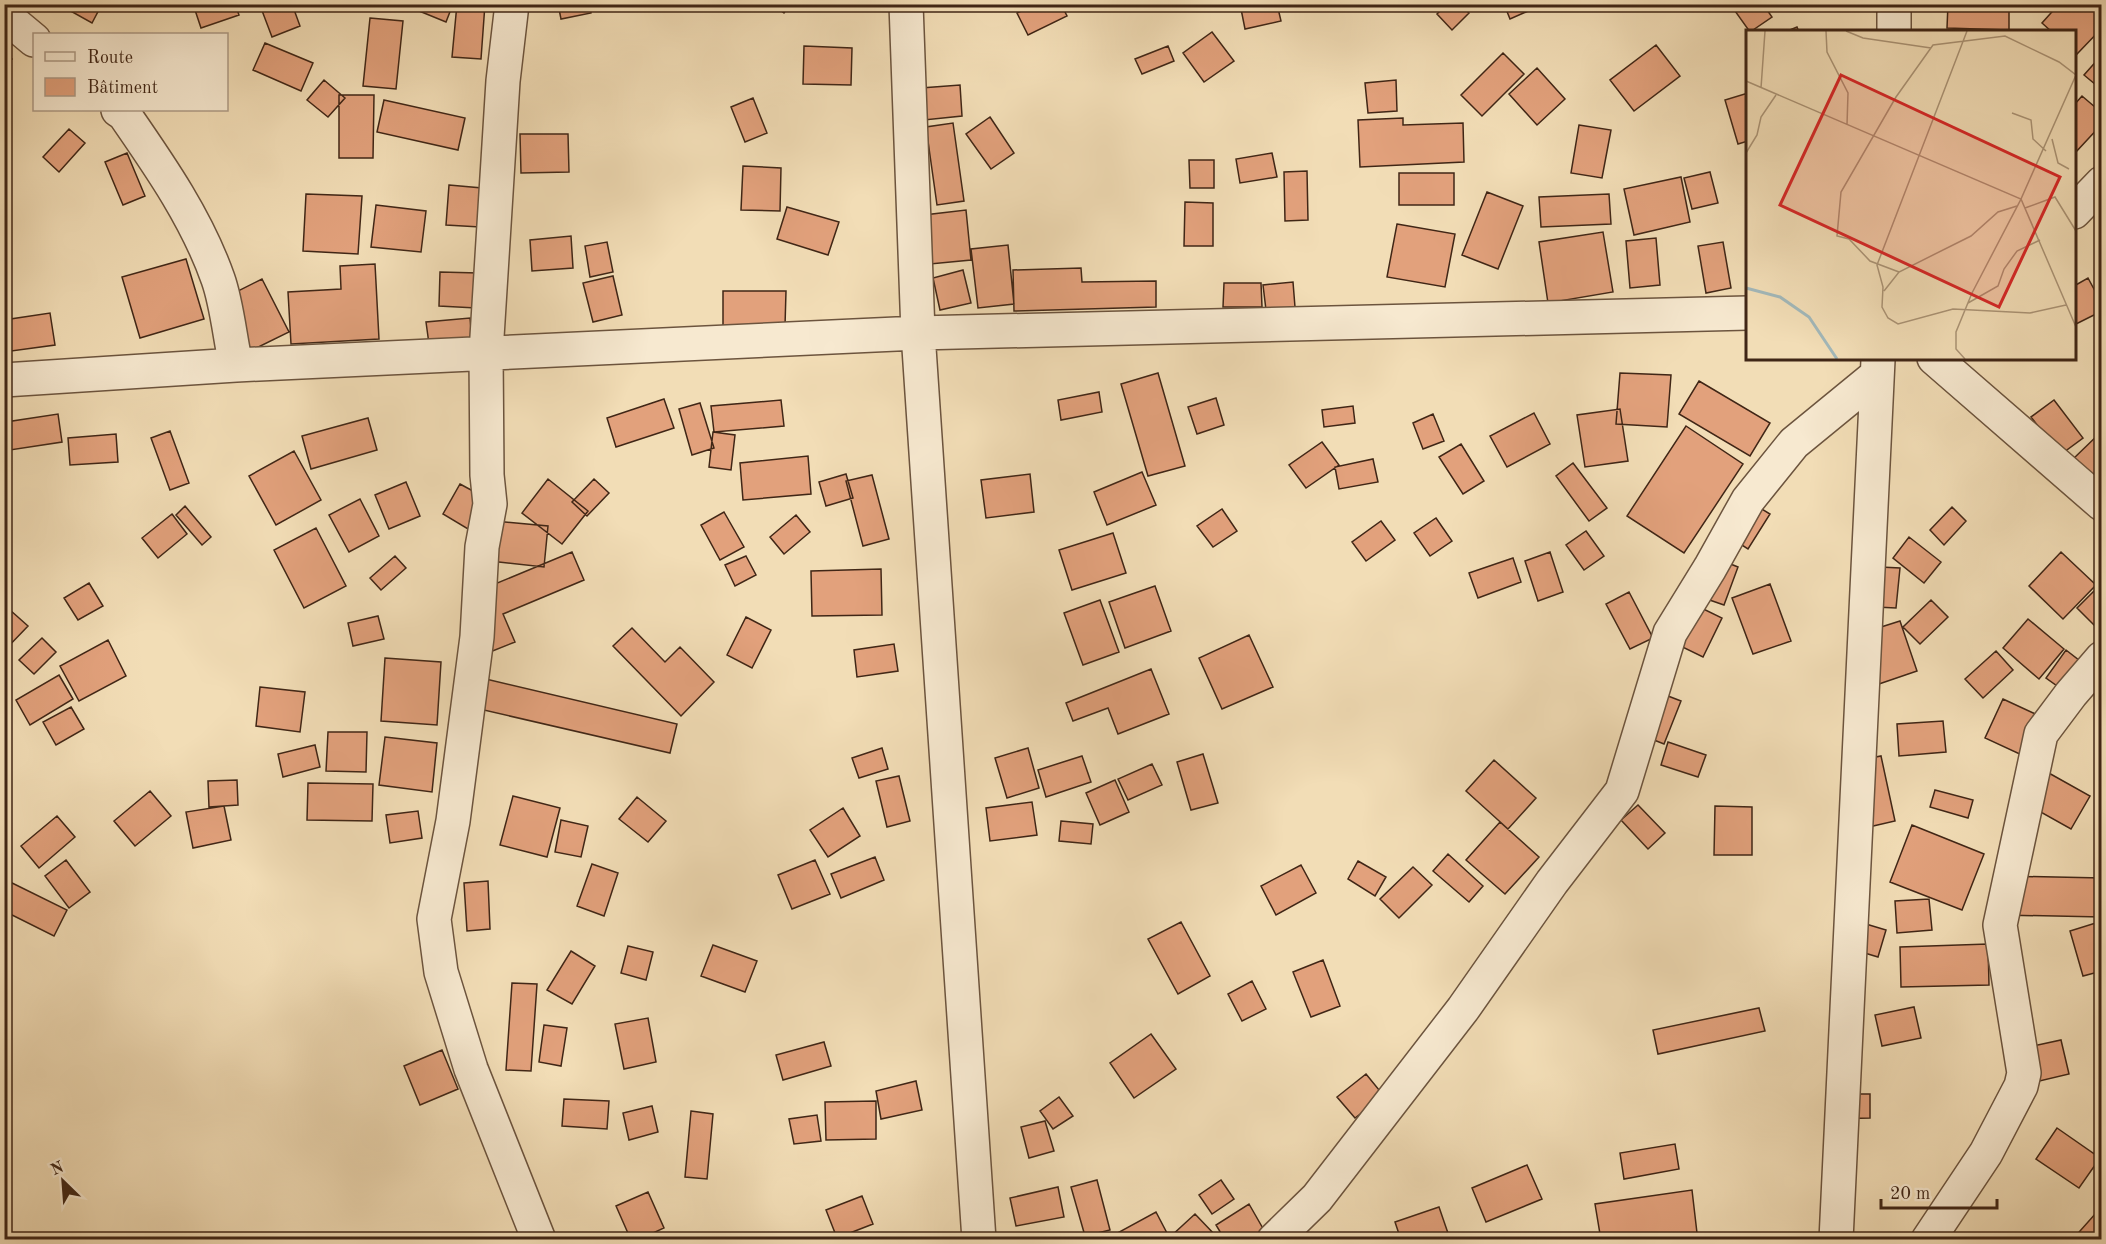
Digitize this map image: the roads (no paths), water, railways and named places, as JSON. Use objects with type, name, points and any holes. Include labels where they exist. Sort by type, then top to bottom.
[{"type":"street","points":[[512,4],[503,81],[486,353],[490,504],[482,547],[477,637],[453,820],[435,919],[441,972],[471,1069],[539,1239]]},
{"type":"street","points":[[906,4],[918,333],[979,1239]]},
{"type":"street","points":[[1894,4],[1894,30]]},
{"type":"street","points":[[4,15],[33,39]]},
{"type":"street","points":[[120,111],[124,114],[163,170],[199,234],[219,280],[236,365]]},
{"type":"street","points":[[2076,210],[2102,183]]},
{"type":"street","points":[[4,380],[236,365],[918,333],[1746,313]]},
{"type":"street","points":[[1941,361],[2102,504]]},
{"type":"street","points":[[1274,1239],[1317,1198],[1463,1009],[1552,882],[1622,791],[1670,633],[1748,500],[1794,443],[1878,367]]},
{"type":"street","points":[[1836,1239],[1878,367]]},
{"type":"street","points":[[1928,1239],[1986,1153],[2021,1086],[2024,1073],[2000,925],[2042,734],[2071,694],[2102,658]]}]
